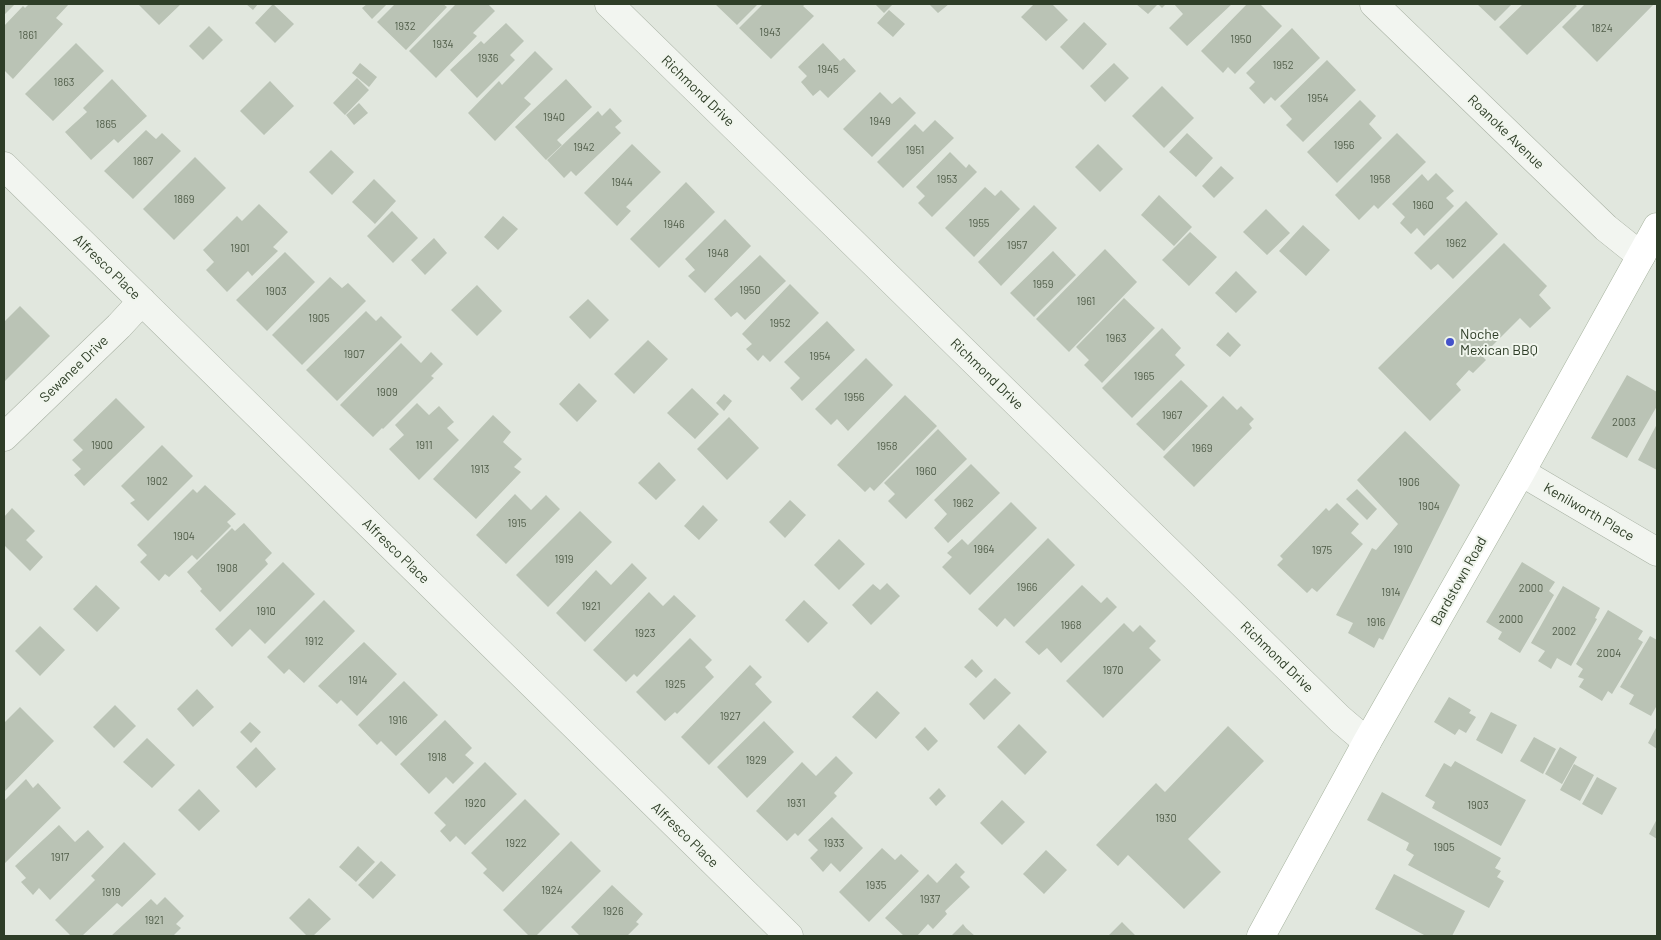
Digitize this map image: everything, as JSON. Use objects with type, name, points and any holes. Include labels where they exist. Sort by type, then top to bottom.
[{"type":"main road","name":"Bardstown Road","points":[[1261,936],[1367,742],[1521,472],[1657,227]]},
{"type":"street","name":"Richmond Drive","points":[[609,4],[1333,712],[1367,742]]},
{"type":"street","name":"Roanoke Avenue","points":[[1374,4],[1606,228],[1641,256]]},
{"type":"street","name":"Alfresco Place","points":[[4,166],[788,936]]},
{"type":"street","name":"Sewanee Drive","points":[[4,436],[119,326],[142,301]]},
{"type":"street","name":"Kenilworth Place","points":[[1521,472],[1657,552]]},
{"type":"building","points":[[4,4],[15,4],[4,15]]},
{"type":"building","points":[[29,4],[69,4],[56,18],[63,24],[13,79],[4,70],[4,26],[23,6],[25,8]]},
{"type":"building","points":[[138,4],[181,4],[159,25]]},
{"type":"building","points":[[246,4],[258,4],[253,10]]},
{"type":"building","points":[[273,4],[294,24],[275,43],[255,23]]},
{"type":"building","points":[[367,4],[387,4],[372,19],[362,8]]},
{"type":"building","points":[[395,4],[443,4],[447,7],[406,50],[377,22]]},
{"type":"building","points":[[456,4],[488,4],[495,11],[473,33],[477,36],[436,78],[409,51]]},
{"type":"building","points":[[715,4],[758,4],[737,25]]},
{"type":"building","points":[[763,4],[806,4],[803,6],[814,16],[771,59],[739,28]]},
{"type":"building","points":[[875,4],[893,4],[884,13]]},
{"type":"building","points":[[929,4],[949,4],[938,13]]},
{"type":"building","points":[[1034,4],[1052,4],[1068,20],[1046,41],[1021,17]]},
{"type":"building","points":[[1136,4],[1158,4],[1148,14]]},
{"type":"building","points":[[1158,4],[1166,4],[1162,8]]},
{"type":"building","points":[[1174,4],[1232,4],[1187,46],[1169,28],[1183,14]]},
{"type":"building","points":[[1247,4],[1260,4],[1282,26],[1235,74],[1228,67],[1223,73],[1201,51]]},
{"type":"building","points":[[1477,4],[1512,4],[1495,21]]},
{"type":"building","points":[[1523,4],[1574,4],[1577,6],[1527,55],[1499,27]]},
{"type":"building","points":[[1585,4],[1654,4],[1597,62],[1562,27]]},
{"type":"building","points":[[889,10],[905,24],[893,37],[877,23]]},
{"type":"building","points":[[1084,22],[1107,44],[1083,70],[1060,47]]},
{"type":"building","points":[[506,23],[524,41],[510,55],[515,60],[477,98],[450,70],[481,41],[484,44]]},
{"type":"building","points":[[209,26],[223,40],[203,60],[189,46]]},
{"type":"building","points":[[1292,28],[1320,58],[1275,101],[1271,97],[1264,104],[1249,88],[1255,82],[1246,73]]},
{"type":"building","points":[[76,43],[104,71],[53,121],[25,94]]},
{"type":"building","points":[[823,43],[840,61],[844,58],[856,71],[828,98],[820,90],[813,96],[801,82],[807,76],[798,67]]},
{"type":"building","points":[[535,51],[553,69],[524,98],[531,104],[495,141],[468,113],[499,81],[502,85]]},
{"type":"building","points":[[1327,60],[1356,90],[1303,142],[1286,125],[1292,119],[1280,106]]},
{"type":"building","points":[[360,63],[377,77],[369,87],[352,73]]},
{"type":"building","points":[[1114,63],[1129,78],[1105,102],[1090,86]]},
{"type":"building","points":[[357,78],[369,90],[345,115],[333,103]]},
{"type":"building","points":[[112,79],[147,116],[118,143],[114,139],[91,160],[65,132],[87,112],[83,108]]},
{"type":"building","points":[[566,79],[592,107],[557,140],[562,145],[546,160],[515,127]]},
{"type":"building","points":[[270,81],[294,106],[264,135],[240,111]]},
{"type":"building","points":[[1162,86],[1194,118],[1164,148],[1132,116]]},
{"type":"building","points":[[880,92],[892,104],[900,97],[916,113],[872,157],[843,129]]},
{"type":"building","points":[[1360,100],[1376,116],[1369,124],[1382,138],[1337,183],[1307,152]]},
{"type":"building","points":[[359,103],[368,113],[354,125],[346,115]]},
{"type":"building","points":[[610,108],[622,121],[615,127],[621,133],[576,176],[571,171],[564,178],[547,160],[598,111],[602,116]]},
{"type":"building","points":[[935,120],[954,138],[903,188],[877,162],[915,124],[923,132]]},
{"type":"building","points":[[146,130],[156,139],[162,133],[181,151],[133,199],[104,171]]},
{"type":"building","points":[[1187,133],[1213,158],[1196,177],[1169,152]]},
{"type":"building","points":[[1397,133],[1426,162],[1378,209],[1374,205],[1359,220],[1335,195]]},
{"type":"building","points":[[632,144],[661,172],[626,207],[631,211],[617,226],[584,193]]},
{"type":"building","points":[[1098,144],[1123,169],[1100,192],[1075,167]]},
{"type":"building","points":[[331,150],[354,172],[332,195],[309,172]]},
{"type":"building","points":[[950,152],[966,168],[969,164],[977,172],[932,217],[918,203],[925,196],[916,187]]},
{"type":"building","points":[[195,157],[226,188],[174,240],[143,209]]},
{"type":"building","points":[[1221,166],[1234,178],[1214,198],[1202,186]]},
{"type":"building","points":[[1436,173],[1454,191],[1446,198],[1454,206],[1424,236],[1417,228],[1411,234],[1400,223],[1405,217],[1392,204],[1422,174],[1428,181]]},
{"type":"building","points":[[374,179],[396,201],[375,224],[352,202]]},
{"type":"building","points":[[686,182],[715,212],[659,268],[630,239]]},
{"type":"building","points":[[985,187],[995,196],[1001,190],[1020,209],[974,257],[945,228]]},
{"type":"building","points":[[1159,195],[1192,227],[1174,246],[1141,215]]},
{"type":"building","points":[[1466,201],[1498,234],[1453,279],[1438,264],[1431,270],[1414,253]]},
{"type":"building","points":[[259,204],[288,232],[273,247],[278,251],[252,276],[248,271],[227,292],[206,270],[214,262],[203,250],[237,216],[242,221]]},
{"type":"building","points":[[1034,205],[1057,228],[1001,286],[978,262]]},
{"type":"building","points":[[1266,209],[1290,233],[1267,255],[1243,232]]},
{"type":"building","points":[[392,211],[418,238],[393,263],[367,236]]},
{"type":"building","points":[[503,216],[518,229],[498,250],[484,237]]},
{"type":"building","points":[[725,219],[751,246],[705,293],[688,276],[695,270],[685,259]]},
{"type":"building","points":[[1303,225],[1330,250],[1306,276],[1279,251]]},
{"type":"building","points":[[1190,232],[1217,257],[1189,286],[1162,260]]},
{"type":"building","points":[[434,238],[447,253],[425,275],[411,260]]},
{"type":"building","name":"Noche Mexican BBQ","points":[[1504,243],[1547,286],[1539,295],[1551,308],[1530,328],[1520,318],[1482,356],[1486,360],[1473,373],[1469,370],[1456,384],[1461,390],[1430,421],[1378,368]]},
{"type":"building","points":[[1105,249],[1137,282],[1069,352],[1036,319]]},
{"type":"building","points":[[1053,251],[1076,275],[1034,317],[1010,293]]},
{"type":"building","points":[[285,252],[315,282],[267,331],[236,300]]},
{"type":"building","points":[[760,255],[786,281],[745,320],[737,312],[731,317],[714,299]]},
{"type":"building","points":[[1236,271],[1257,292],[1236,313],[1215,293]]},
{"type":"building","points":[[330,277],[342,288],[348,283],[366,301],[302,365],[272,335]]},
{"type":"building","points":[[790,284],[819,313],[770,362],[763,355],[758,361],[746,349],[752,344],[742,334]]},
{"type":"building","points":[[477,285],[502,311],[477,336],[451,310]]},
{"type":"building","points":[[1124,298],[1155,328],[1102,383],[1084,365],[1089,360],[1076,347]]},
{"type":"building","points":[[588,299],[609,320],[590,339],[569,317]]},
{"type":"building","points":[[20,306],[50,336],[4,382],[4,322]]},
{"type":"building","points":[[366,311],[376,321],[381,316],[402,337],[337,401],[306,370]]},
{"type":"building","points":[[827,321],[855,350],[802,401],[790,388],[800,378],[784,362]]},
{"type":"building","points":[[1162,328],[1181,348],[1175,355],[1185,365],[1132,418],[1102,388]]},
{"type":"building","points":[[1228,332],[1241,345],[1230,357],[1216,345]]},
{"type":"building","points":[[648,340],[668,359],[634,394],[614,374]]},
{"type":"building","points":[[401,343],[421,363],[431,352],[443,364],[431,376],[434,378],[373,437],[340,405]]},
{"type":"building","points":[[866,358],[893,385],[848,431],[837,419],[831,425],[815,409]]},
{"type":"building","points":[[1627,375],[1657,392],[1657,406],[1627,458],[1591,438]]},
{"type":"building","points":[[1181,380],[1208,406],[1164,451],[1136,424]]},
{"type":"building","points":[[579,383],[597,401],[577,422],[559,404]]},
{"type":"building","points":[[692,388],[719,414],[695,439],[667,413]]},
{"type":"building","points":[[724,394],[732,401],[724,411],[716,403]]},
{"type":"building","points":[[905,395],[937,426],[874,491],[870,487],[865,492],[837,465]]},
{"type":"building","points":[[1223,396],[1237,410],[1241,406],[1254,419],[1249,424],[1252,428],[1194,487],[1163,457]]},
{"type":"building","points":[[116,398],[145,427],[84,486],[74,475],[81,469],[72,460],[83,450],[73,440]]},
{"type":"building","points":[[417,403],[429,415],[439,406],[454,422],[447,428],[459,440],[419,480],[389,449],[404,435],[395,425]]},
{"type":"building","points":[[493,415],[511,432],[503,442],[522,459],[514,467],[521,472],[476,519],[433,479]]},
{"type":"building","points":[[729,417],[759,448],[727,480],[697,449]]},
{"type":"building","points":[[1657,424],[1657,470],[1638,460]]},
{"type":"building","points":[[938,429],[967,459],[906,519],[888,501],[895,494],[884,483]]},
{"type":"building","points":[[1405,431],[1460,485],[1383,640],[1379,638],[1374,648],[1348,633],[1353,623],[1336,615],[1372,548],[1376,550],[1398,524],[1357,480]]},
{"type":"building","points":[[162,445],[193,476],[148,521],[130,503],[135,500],[121,486]]},
{"type":"building","points":[[659,462],[676,480],[656,500],[638,483]]},
{"type":"building","points":[[971,464],[1000,493],[948,543],[934,528],[947,514],[934,500]]},
{"type":"building","points":[[205,485],[236,514],[227,522],[231,526],[197,560],[192,555],[169,577],[165,574],[159,581],[140,562],[147,555],[137,545],[193,489],[197,493]]},
{"type":"building","points":[[1357,489],[1377,509],[1367,520],[1346,499]]},
{"type":"building","points":[[515,494],[531,510],[546,495],[560,509],[506,564],[476,535]]},
{"type":"building","points":[[790,500],[806,515],[785,538],[769,522]]},
{"type":"building","points":[[1011,502],[1037,528],[970,595],[942,567],[952,557],[947,553],[962,539],[968,545]]},
{"type":"building","points":[[1337,503],[1359,524],[1351,533],[1363,544],[1317,592],[1312,588],[1307,593],[1277,565],[1283,559],[1280,556],[1326,508],[1329,511]]},
{"type":"building","points":[[703,505],[718,520],[699,540],[684,526]]},
{"type":"building","points":[[12,508],[35,531],[26,540],[43,557],[30,571],[4,545],[4,517]]},
{"type":"building","points":[[580,511],[612,542],[548,607],[516,575]]},
{"type":"building","points":[[244,523],[272,553],[265,560],[268,564],[220,612],[200,591],[202,589],[187,572],[232,528],[235,531]]},
{"type":"building","points":[[1048,538],[1075,565],[1014,627],[1005,618],[997,627],[978,609]]},
{"type":"building","points":[[839,539],[865,564],[839,590],[814,565]]},
{"type":"building","points":[[283,562],[315,594],[265,644],[250,629],[232,647],[215,629]]},
{"type":"building","points":[[1522,562],[1555,582],[1549,591],[1554,595],[1520,653],[1498,639],[1502,632],[1486,622]]},
{"type":"building","points":[[632,563],[647,578],[585,642],[556,613],[596,570],[611,585]]},
{"type":"building","points":[[887,583],[900,596],[871,625],[852,605],[873,584],[880,590]]},
{"type":"building","points":[[96,585],[120,608],[97,632],[73,609]]},
{"type":"building","points":[[1082,585],[1101,603],[1107,597],[1117,607],[1061,663],[1047,648],[1039,655],[1025,642]]},
{"type":"building","points":[[1563,586],[1600,608],[1595,618],[1597,619],[1571,666],[1557,658],[1551,669],[1538,661],[1545,651],[1531,643]]},
{"type":"building","points":[[649,592],[663,606],[674,595],[696,616],[637,677],[634,674],[626,682],[593,650]]},
{"type":"building","points":[[324,600],[355,631],[304,683],[289,669],[284,674],[267,657]]},
{"type":"building","points":[[804,600],[828,623],[808,643],[785,620]]},
{"type":"building","points":[[1608,610],[1643,631],[1638,639],[1643,642],[1612,694],[1608,691],[1602,701],[1579,687],[1584,679],[1578,677],[1583,669],[1576,664]]},
{"type":"building","points":[[1124,623],[1133,632],[1140,625],[1156,641],[1149,648],[1161,660],[1103,718],[1066,681]]},
{"type":"building","points":[[40,626],[65,650],[40,676],[15,651]]},
{"type":"building","points":[[1650,636],[1657,640],[1657,708],[1651,716],[1629,704],[1634,695],[1620,687]]},
{"type":"building","points":[[690,638],[712,660],[705,667],[714,677],[677,714],[675,712],[665,721],[636,692]]},
{"type":"building","points":[[364,642],[397,674],[357,716],[341,700],[337,704],[318,686]]},
{"type":"building","points":[[972,659],[983,671],[976,678],[964,667]]},
{"type":"building","points":[[750,665],[762,677],[755,684],[772,702],[709,765],[681,737]]},
{"type":"building","points":[[995,678],[1011,693],[984,720],[969,704]]},
{"type":"building","points":[[404,681],[438,715],[396,756],[381,741],[377,745],[358,725]]},
{"type":"building","points":[[197,689],[214,707],[193,727],[177,709]]},
{"type":"building","points":[[877,691],[900,713],[876,739],[852,717]]},
{"type":"building","points":[[1449,697],[1471,710],[1469,713],[1476,717],[1466,733],[1459,729],[1455,735],[1434,722]]},
{"type":"building","points":[[115,705],[136,726],[114,748],[93,727]]},
{"type":"building","points":[[20,707],[54,741],[4,792],[4,723]]},
{"type":"building","points":[[1491,712],[1517,725],[1502,754],[1476,740]]},
{"type":"building","points":[[445,720],[472,748],[465,755],[474,763],[453,784],[446,777],[429,794],[400,764]]},
{"type":"building","points":[[764,721],[794,752],[747,798],[717,767]]},
{"type":"building","points":[[250,722],[261,732],[251,743],[240,732]]},
{"type":"building","points":[[1019,724],[1047,752],[1025,775],[997,747]]},
{"type":"building","points":[[1228,726],[1264,761],[1188,839],[1221,872],[1184,909],[1128,855],[1118,866],[1096,845],[1156,783],[1165,792]]},
{"type":"building","points":[[1657,726],[1657,749],[1648,743]]},
{"type":"building","points":[[925,727],[938,741],[928,751],[915,737]]},
{"type":"building","points":[[1534,737],[1556,749],[1543,774],[1520,761]]},
{"type":"building","points":[[147,738],[175,765],[152,788],[123,762]]},
{"type":"building","points":[[256,747],[276,769],[256,788],[236,767]]},
{"type":"building","points":[[1560,747],[1577,757],[1562,784],[1545,774]]},
{"type":"building","points":[[836,756],[853,773],[834,793],[837,796],[798,836],[795,833],[787,841],[756,811],[802,762],[816,776]]},
{"type":"building","points":[[1455,761],[1526,800],[1501,846],[1432,808],[1435,802],[1425,796],[1444,763],[1451,767]]},
{"type":"building","points":[[485,762],[517,794],[465,845],[456,836],[450,842],[440,831],[446,825],[434,813]]},
{"type":"building","points":[[1574,764],[1594,775],[1580,801],[1560,790]]},
{"type":"building","points":[[1597,777],[1617,788],[1602,815],[1582,804]]},
{"type":"building","points":[[26,779],[33,788],[38,783],[61,808],[4,864],[4,801]]},
{"type":"building","points":[[939,788],[946,796],[936,806],[929,798]]},
{"type":"building","points":[[199,789],[220,811],[199,831],[178,810]]},
{"type":"building","points":[[1382,792],[1501,858],[1495,868],[1501,871],[1497,877],[1504,881],[1489,908],[1408,865],[1414,855],[1406,850],[1409,843],[1367,820]]},
{"type":"building","points":[[525,799],[560,834],[503,892],[483,873],[487,869],[471,853]]},
{"type":"building","points":[[1002,800],[1025,822],[1002,845],[980,823]]},
{"type":"building","points":[[832,817],[863,848],[840,872],[831,863],[823,872],[810,858],[818,850],[808,840]]},
{"type":"building","points":[[1657,819],[1657,839],[1649,834]]},
{"type":"building","points":[[59,825],[75,842],[88,830],[104,847],[50,900],[39,888],[33,895],[21,882],[26,878],[15,866]]},
{"type":"building","points":[[571,841],[601,871],[536,936],[529,936],[503,910]]},
{"type":"building","points":[[124,842],[156,874],[122,907],[117,903],[82,936],[71,936],[55,920],[95,880],[91,876]]},
{"type":"building","points":[[358,846],[375,862],[356,882],[339,867]]},
{"type":"building","points":[[882,848],[895,860],[901,854],[919,871],[869,922],[839,892]]},
{"type":"building","points":[[1046,850],[1067,870],[1044,894],[1023,874]]},
{"type":"building","points":[[381,861],[396,875],[373,899],[358,885]]},
{"type":"building","points":[[956,863],[965,872],[960,877],[970,887],[945,911],[947,914],[933,929],[928,924],[917,936],[904,936],[885,918],[928,874],[937,883]]},
{"type":"building","points":[[1394,874],[1465,911],[1452,936],[1426,936],[1375,909]]},
{"type":"building","points":[[612,885],[643,914],[636,922],[639,924],[627,936],[580,936],[571,927]]},
{"type":"building","points":[[165,897],[184,916],[176,924],[181,928],[173,936],[111,936],[151,899],[157,905]]},
{"type":"building","points":[[309,898],[331,919],[313,936],[307,936],[289,918]]},
{"type":"building","points":[[1122,922],[1136,936],[1108,936]]},
{"type":"building","points":[[963,924],[975,936],[951,936]]},
{"type":"place","name":"Noche Mexican BBQ","points":[[1450,342]]}]
